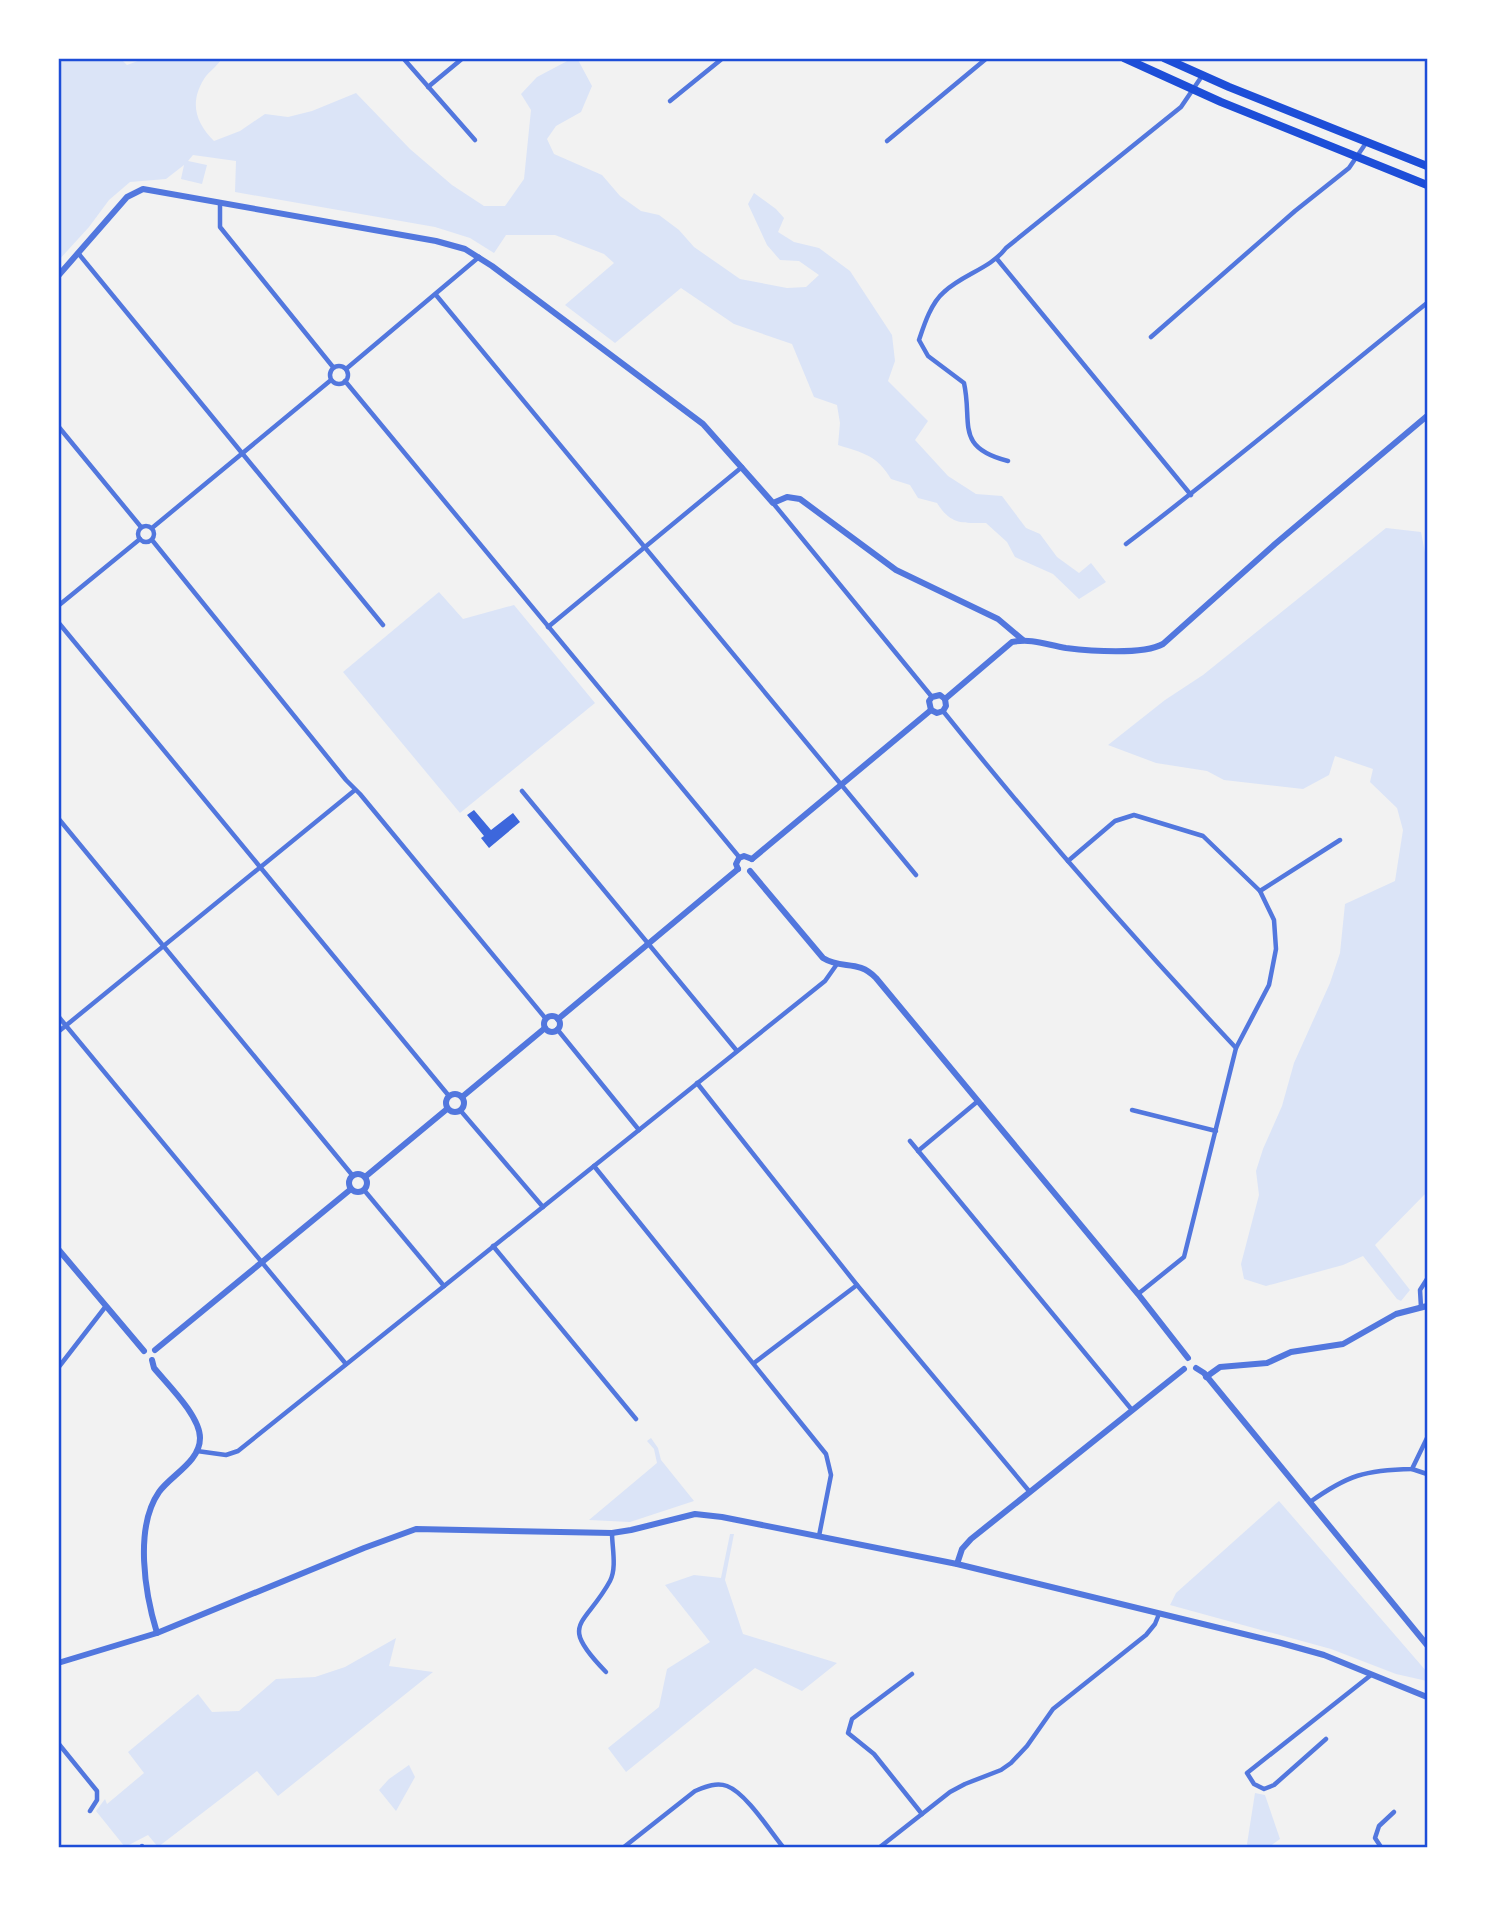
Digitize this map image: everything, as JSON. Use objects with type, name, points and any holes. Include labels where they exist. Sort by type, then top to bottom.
[{"type":"highway","points":[[1124,58],[1194,90],[1427,185]]},
{"type":"highway","points":[[1164,58],[1427,166]]},
{"type":"street","points":[[403,58],[475,140]]},
{"type":"street","points":[[428,87],[463,58]]},
{"type":"street","points":[[670,101],[723,58]]},
{"type":"street","points":[[887,141],[987,58]]},
{"type":"street","points":[[1008,461],[987,456],[974,444],[967,427],[967,394],[964,383],[928,356],[919,340],[926,319],[943,292],[997,259],[1006,248],[1181,107],[1203,75]]},
{"type":"street","points":[[1152,337],[1295,211],[1349,168],[1367,142]]},
{"type":"street","points":[[58,276],[123,201],[135,191],[143,189],[436,241],[465,249],[704,424],[773,503],[932,697]]},
{"type":"street","points":[[220,204],[220,227],[333,367]]},
{"type":"street","points":[[78,253],[383,625]]},
{"type":"street","points":[[346,369],[479,257]]},
{"type":"street","points":[[997,259],[1191,495]]},
{"type":"street","points":[[436,295],[916,875]]},
{"type":"street","points":[[1126,544],[1191,495],[1427,303]]},
{"type":"street","points":[[333,367],[346,369],[348,376],[345,381],[337,384],[331,380],[333,367]]},
{"type":"street","points":[[152,528],[331,380]]},
{"type":"street","points":[[345,381],[740,858]]},
{"type":"street","points":[[773,503],[787,497],[800,499],[896,570],[998,619],[1023,639],[1066,648],[1152,650],[1163,644],[1275,544],[1427,416]]},
{"type":"street","points":[[58,426],[141,527]]},
{"type":"street","points":[[548,627],[742,467]]},
{"type":"street","points":[[141,527],[152,528]]},
{"type":"street","points":[[141,527],[138,534],[140,539],[147,542],[152,540]]},
{"type":"street","points":[[152,528],[152,540]]},
{"type":"street","points":[[58,606],[140,539]]},
{"type":"street","points":[[152,540],[355,790],[546,1018],[545,1028],[462,1097]]},
{"type":"street","points":[[58,622],[449,1096]]},
{"type":"street","points":[[945,699],[1012,642],[1023,639]]},
{"type":"street","points":[[940,695],[945,699],[946,706],[943,711],[936,713],[931,709],[929,701],[932,697],[940,695]]},
{"type":"street","points":[[752,859],[931,709]]},
{"type":"street","points":[[943,711],[1028,816],[1156,962],[1236,1048]]},
{"type":"street","points":[[58,1032],[355,790]]},
{"type":"street","points":[[522,791],[737,1051]]},
{"type":"street","points":[[1068,861],[1115,821],[1134,815],[1203,836],[1260,891],[1274,920],[1276,949],[1269,985],[1236,1048],[1184,1257],[1138,1294]]},
{"type":"street","points":[[58,818],[353,1176]]},
{"type":"street","points":[[1260,891],[1340,840]]},
{"type":"street","points":[[747,856],[752,859],[753,867],[750,871],[744,873],[738,869],[736,864],[740,858],[747,856]]},
{"type":"street","points":[[558,1019],[738,869]]},
{"type":"street","points":[[750,871],[823,958],[837,964],[861,966],[871,973],[1188,1358],[1195,1360],[1196,1368],[1427,1645]]},
{"type":"street","points":[[197,1451],[226,1455],[238,1451],[825,981],[837,964]]},
{"type":"street","points":[[58,1016],[346,1364]]},
{"type":"street","points":[[546,1018],[553,1016],[558,1019]]},
{"type":"street","points":[[557,1029],[558,1019]]},
{"type":"street","points":[[545,1028],[549,1031],[557,1029]]},
{"type":"street","points":[[557,1029],[639,1130]]},
{"type":"street","points":[[697,1083],[857,1285],[1029,1491]]},
{"type":"street","points":[[447,1109],[446,1101],[449,1096],[454,1094],[462,1097]]},
{"type":"street","points":[[447,1109],[452,1112],[460,1110],[464,1103],[462,1097]]},
{"type":"street","points":[[918,1151],[978,1101]]},
{"type":"street","points":[[365,1177],[447,1109]]},
{"type":"street","points":[[460,1110],[543,1207]]},
{"type":"street","points":[[1132,1110],[1216,1131]]},
{"type":"street","points":[[910,1141],[1132,1410]]},
{"type":"street","points":[[594,1166],[826,1454],[831,1475],[819,1536]]},
{"type":"street","points":[[353,1176],[365,1177]]},
{"type":"street","points":[[351,1189],[350,1181],[353,1176]]},
{"type":"street","points":[[364,1190],[367,1182],[365,1177]]},
{"type":"street","points":[[155,1350],[351,1189]]},
{"type":"street","points":[[351,1189],[356,1192],[364,1190]]},
{"type":"street","points":[[364,1190],[444,1286]]},
{"type":"street","points":[[493,1246],[636,1419]]},
{"type":"street","points":[[58,1248],[144,1351]]},
{"type":"street","points":[[1206,1377],[1220,1367],[1267,1363],[1291,1352],[1343,1344],[1396,1314],[1424,1306],[1420,1290],[1427,1279]]},
{"type":"street","points":[[754,1363],[857,1285]]},
{"type":"street","points":[[58,1368],[106,1306]]},
{"type":"street","points":[[144,1351],[150,1347],[155,1350]]},
{"type":"street","points":[[152,1360],[156,1356],[155,1350]]},
{"type":"street","points":[[144,1351],[144,1357],[152,1360],[155,1368],[198,1426],[200,1438],[197,1451],[159,1492],[147,1524],[144,1550],[152,1616],[157,1633]]},
{"type":"street","points":[[1184,1369],[1183,1362],[1188,1358]]},
{"type":"street","points":[[1184,1369],[1190,1372],[1196,1368]]},
{"type":"street","points":[[957,1564],[964,1545],[1184,1369]]},
{"type":"street","points":[[1412,1469],[1427,1438]]},
{"type":"street","points":[[1309,1502],[1353,1475],[1380,1470],[1412,1469],[1427,1474]]},
{"type":"street","points":[[58,1663],[157,1633],[365,1548],[416,1530],[612,1533],[695,1514],[957,1564],[1159,1613],[1310,1651],[1427,1697]]},
{"type":"street","points":[[606,1672],[588,1654],[579,1630],[582,1618],[610,1581],[613,1572],[612,1533]]},
{"type":"street","points":[[880,1847],[965,1784],[986,1777],[1011,1763],[1027,1746],[1047,1715],[1146,1635],[1155,1624],[1159,1613]]},
{"type":"street","points":[[912,1674],[852,1719],[848,1733],[874,1754],[922,1814]]},
{"type":"street","points":[[1326,1739],[1274,1785],[1264,1789],[1254,1784],[1247,1773],[1372,1674]]},
{"type":"street","points":[[58,1743],[97,1791],[97,1800],[90,1811]]},
{"type":"street","points":[[624,1847],[695,1791],[719,1785],[735,1791],[783,1847]]},
{"type":"street","points":[[1381,1847],[1375,1838],[1379,1826],[1394,1812]]},
{"type":"lane","points":[[1427,709],[1427,716]]},
{"type":"shaded area","points":[[58,58],[120,58],[127,65],[146,58],[222,58],[204,79],[196,104],[199,120],[214,141],[240,131],[265,114],[288,117],[312,111],[356,93],[410,149],[452,185],[484,206],[505,206],[524,179],[531,110],[521,94],[537,77],[577,58],[592,86],[581,112],[556,126],[547,139],[554,154],[602,175],[620,196],[641,211],[659,215],[679,230],[694,247],[740,279],[787,288],[806,287],[819,275],[799,261],[780,260],[767,245],[748,204],[754,193],[776,209],[784,218],[778,232],[794,242],[819,248],[850,271],[892,335],[895,361],[888,381],[928,421],[915,440],[948,476],[976,494],[1002,496],[1026,528],[1040,534],[1057,557],[1079,573],[1091,563],[1106,582],[1079,599],[1053,574],[1015,557],[1007,542],[986,523],[952,519],[937,503],[918,498],[910,485],[891,479],[875,460],[838,445],[840,423],[837,405],[814,397],[792,344],[734,324],[681,288],[615,343],[565,305],[614,263],[604,254],[555,235],[506,235],[494,253],[470,238],[435,227],[235,192],[236,161],[193,155],[188,161],[207,165],[202,184],[181,179],[184,165],[166,179],[130,182],[109,200],[58,261]]},
{"type":"shaded area","points":[[1386,528],[1421,532],[1427,563],[1427,1192],[1375,1245],[1410,1290],[1401,1301],[1363,1256],[1343,1265],[1266,1286],[1244,1279],[1241,1264],[1259,1195],[1256,1171],[1282,1106],[1294,1063],[1330,983],[1340,953],[1345,904],[1395,881],[1403,830],[1397,808],[1370,782],[1373,769],[1335,756],[1329,775],[1303,789],[1224,780],[1207,771],[1156,763],[1108,745],[1165,700],[1203,675]]},
{"type":"shaded area","points":[[439,592],[463,619],[514,605],[595,703],[460,813],[343,672]]},
{"type":"shaded area","points":[[651,1438],[658,1448],[661,1460],[694,1501],[630,1522],[589,1520],[657,1463],[654,1449],[647,1441]]},
{"type":"shaded area","points":[[1279,1501],[1427,1672],[1427,1681],[1396,1674],[1331,1649],[1170,1605],[1176,1593]]},
{"type":"shaded area","points":[[730,1534],[734,1534],[725,1580],[743,1634],[837,1663],[802,1691],[755,1668],[626,1772],[608,1748],[659,1707],[667,1669],[710,1642],[665,1585],[694,1575],[721,1578]]},
{"type":"shaded area","points":[[396,1638],[389,1666],[433,1672],[278,1796],[257,1771],[158,1847],[148,1835],[125,1847],[96,1811],[105,1799],[107,1804],[144,1773],[128,1752],[198,1694],[212,1712],[239,1711],[276,1679],[315,1677],[345,1667]]},
{"type":"shaded area","points":[[409,1765],[415,1777],[396,1811],[379,1790]]},
{"type":"shaded area","points":[[1255,1793],[1265,1795],[1280,1839],[1269,1847],[1249,1847],[1247,1844]]},
{"type":"building","points":[[474,810],[491,830],[513,813],[520,822],[489,848],[481,838],[484,836],[467,815]]}]
